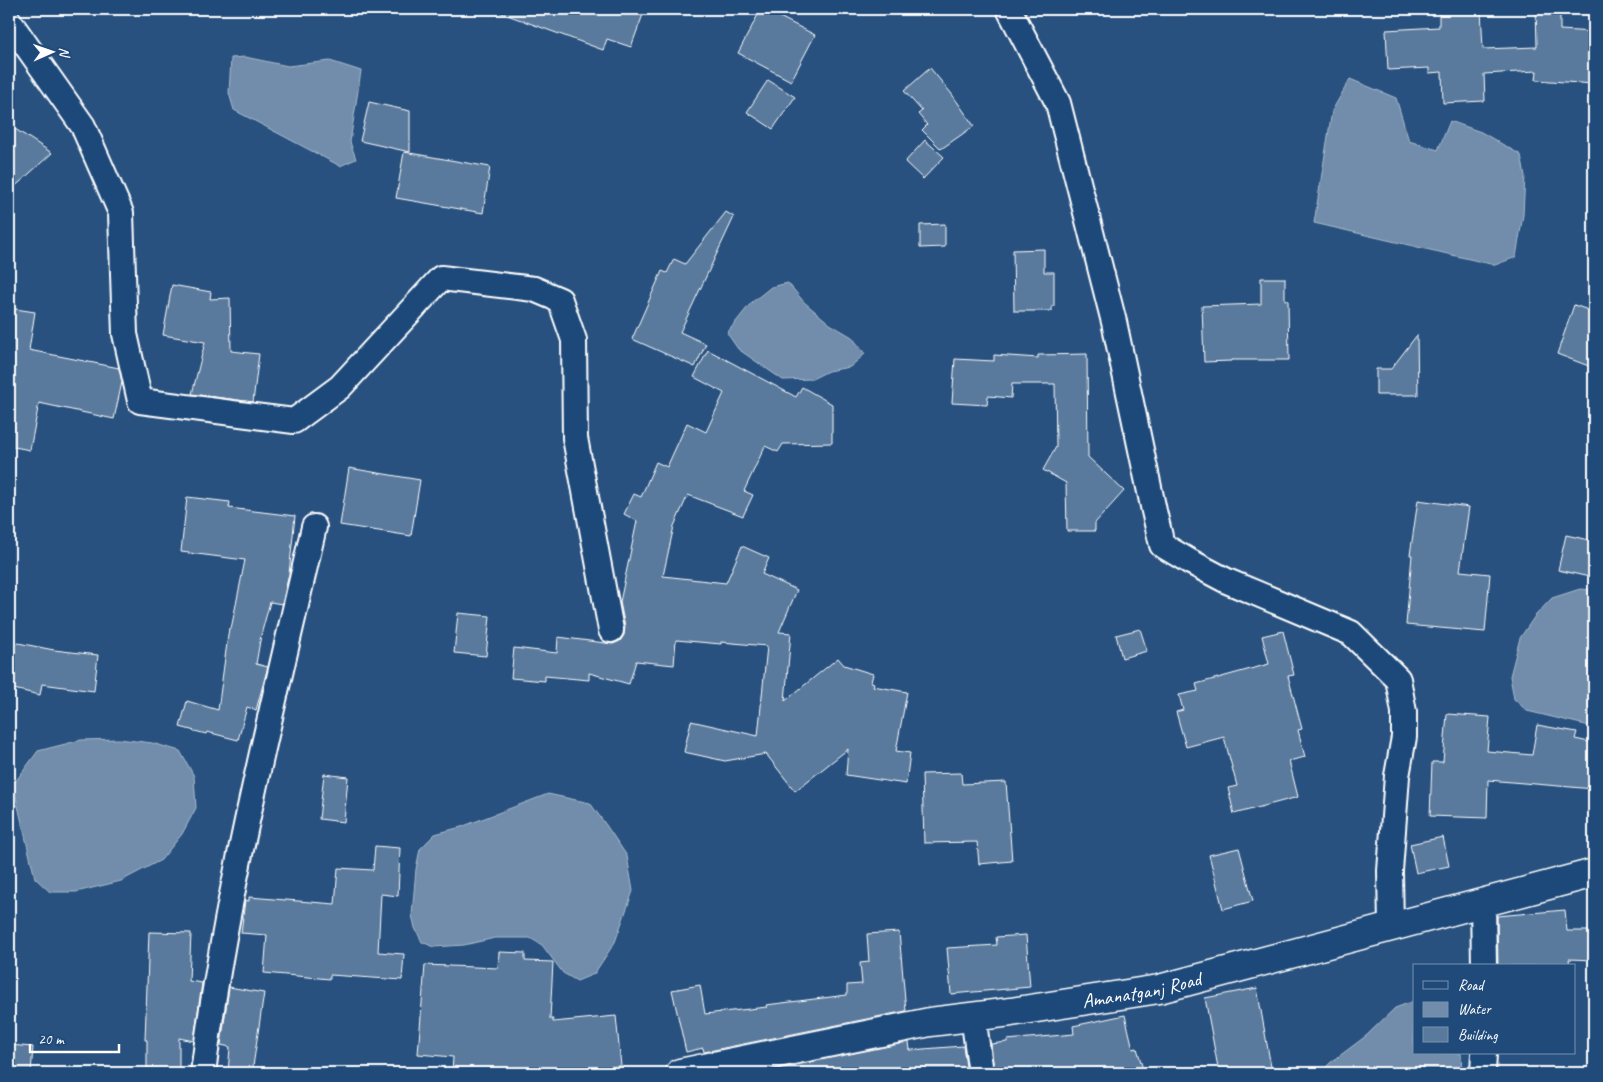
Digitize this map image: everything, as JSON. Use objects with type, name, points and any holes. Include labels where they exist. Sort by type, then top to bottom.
[{"type":"main road","name":"Amanatganj Road","points":[[680,1073],[930,1022],[1159,989],[1594,872]]},
{"type":"street","points":[[1010,9],[1058,103],[1114,322],[1162,546],[1227,581],[1351,633],[1398,679],[1404,712],[1404,738],[1397,776],[1390,871],[1390,928]]},
{"type":"street","points":[[9,21],[83,126],[121,213],[125,334],[140,401],[294,420],[340,386],[441,278],[534,289],[560,300],[574,340],[575,438],[611,630]]},
{"type":"street","points":[[203,1073],[211,1012],[248,818],[314,527]]},
{"type":"street","points":[[1483,903],[1484,964]]},
{"type":"street","points":[[973,1016],[981,1073]]},
{"type":"street","points":[[1483,1073],[1484,1054]]},
{"type":"water","points":[[245,57],[288,66],[330,61],[361,71],[350,142],[356,159],[340,166],[234,110],[229,93],[231,58]]},
{"type":"water","points":[[1350,79],[1396,98],[1409,141],[1438,150],[1450,121],[1481,132],[1521,155],[1525,176],[1523,215],[1516,257],[1495,265],[1314,223],[1332,111]]},
{"type":"water","points":[[788,283],[804,302],[830,324],[852,337],[865,354],[850,367],[828,371],[812,379],[783,380],[738,349],[727,333],[751,303],[771,287]]},
{"type":"water","points":[[1580,589],[1594,590],[1594,727],[1527,711],[1514,699],[1510,676],[1520,638],[1535,616],[1552,598]]},
{"type":"water","points":[[119,739],[152,743],[180,751],[194,776],[196,808],[182,834],[161,860],[121,881],[76,892],[50,892],[35,878],[13,785],[38,751],[81,740]]},
{"type":"water","points":[[548,794],[590,803],[627,856],[633,891],[615,942],[594,974],[577,981],[563,973],[542,945],[530,938],[495,938],[464,945],[434,947],[422,942],[415,928],[412,915],[416,869],[420,849],[435,834],[461,827]]},
{"type":"water","points":[[1413,1001],[1413,1054],[1461,1054],[1462,1073],[1320,1073],[1330,1063],[1366,1036],[1395,1008]]},
{"type":"building","points":[[499,9],[645,9],[631,47],[607,39],[603,50],[499,12]]},
{"type":"building","points":[[761,9],[815,35],[791,81],[738,53]]},
{"type":"building","points":[[1439,9],[1481,9],[1483,49],[1537,47],[1536,9],[1560,9],[1560,30],[1594,32],[1594,84],[1536,80],[1537,71],[1484,74],[1485,101],[1443,103],[1442,72],[1429,73],[1429,68],[1388,70],[1386,30],[1439,27]]},
{"type":"building","points":[[930,68],[951,93],[974,126],[941,149],[922,130],[927,125],[918,114],[922,111],[904,91]]},
{"type":"building","points":[[768,80],[795,97],[773,129],[747,112]]},
{"type":"building","points":[[369,102],[410,111],[410,152],[360,141]]},
{"type":"building","points":[[9,125],[52,153],[9,192]]},
{"type":"building","points":[[925,140],[944,157],[923,179],[905,162]]},
{"type":"building","points":[[404,152],[490,167],[483,213],[396,198]]},
{"type":"building","points":[[726,212],[734,217],[680,332],[706,344],[695,367],[632,339],[662,271],[667,273],[674,259],[685,264]]},
{"type":"building","points":[[945,224],[945,247],[920,248],[920,225]]},
{"type":"building","points":[[1044,249],[1044,272],[1054,272],[1054,306],[1052,306],[1052,311],[1014,311],[1013,250]]},
{"type":"building","points":[[1261,278],[1285,278],[1285,300],[1288,300],[1289,360],[1204,362],[1202,306],[1261,304]]},
{"type":"building","points":[[172,285],[211,292],[210,299],[230,298],[231,351],[259,354],[253,402],[192,394],[205,342],[163,335]]},
{"type":"building","points":[[1574,305],[1594,312],[1594,368],[1557,354]]},
{"type":"building","points":[[9,308],[35,312],[29,350],[119,368],[122,382],[114,419],[39,403],[30,450],[9,446],[9,404],[11,391],[9,391]]},
{"type":"building","points":[[1417,335],[1418,395],[1376,395],[1376,369],[1391,369]]},
{"type":"building","points":[[708,350],[796,397],[802,387],[832,404],[832,443],[783,444],[778,452],[765,446],[744,491],[753,495],[743,516],[688,495],[674,526],[663,576],[726,583],[742,546],[769,558],[762,574],[797,590],[779,632],[791,633],[785,701],[838,658],[844,665],[873,674],[871,682],[874,683],[873,686],[907,692],[896,751],[910,753],[906,784],[846,775],[848,749],[795,791],[766,754],[725,761],[684,752],[691,721],[758,736],[767,646],[676,640],[674,665],[636,661],[629,684],[589,673],[589,680],[545,676],[545,681],[511,678],[514,648],[557,653],[558,637],[613,644],[620,641],[624,635],[625,627],[620,602],[637,521],[624,514],[634,494],[641,497],[656,462],[667,467],[687,423],[706,432],[724,393],[694,377]]},
{"type":"building","points":[[1087,354],[1088,457],[1124,491],[1095,523],[1095,531],[1067,531],[1066,483],[1043,470],[1056,447],[1055,384],[1012,384],[1011,398],[988,396],[987,405],[952,403],[955,359],[994,361],[994,355],[1038,358],[1038,355]]},
{"type":"building","points":[[349,468],[420,480],[411,536],[340,525]]},
{"type":"building","points":[[187,497],[230,502],[229,508],[295,516],[289,574],[282,604],[270,602],[261,635],[256,664],[268,667],[256,710],[247,707],[238,740],[180,727],[187,701],[218,710],[229,628],[231,629],[245,560],[181,552]]},
{"type":"building","points":[[1418,500],[1469,507],[1460,571],[1490,574],[1485,632],[1406,625],[1412,555],[1410,555]]},
{"type":"building","points":[[1566,535],[1594,541],[1594,578],[1558,570]]},
{"type":"building","points":[[458,613],[490,616],[486,656],[454,653]]},
{"type":"building","points":[[1140,629],[1147,651],[1122,658],[1116,635]]},
{"type":"building","points":[[1283,631],[1294,675],[1288,676],[1302,729],[1298,730],[1305,757],[1289,761],[1298,797],[1234,814],[1228,788],[1237,786],[1224,737],[1186,747],[1176,712],[1183,710],[1179,695],[1198,691],[1196,684],[1269,664],[1262,636]]},
{"type":"building","points":[[13,642],[54,650],[98,655],[94,691],[42,684],[40,695],[9,688],[9,662]]},
{"type":"building","points":[[1447,714],[1490,717],[1487,751],[1532,755],[1537,725],[1577,732],[1575,739],[1594,743],[1594,789],[1488,780],[1487,818],[1430,816],[1432,762],[1443,762]]},
{"type":"building","points":[[961,773],[962,784],[1006,782],[1012,861],[979,864],[977,842],[924,843],[922,774]]},
{"type":"building","points":[[324,774],[348,777],[344,822],[319,819]]},
{"type":"building","points":[[1443,837],[1449,866],[1416,873],[1410,844]]},
{"type":"building","points":[[375,846],[400,848],[398,896],[381,894],[378,952],[404,954],[402,980],[330,975],[330,979],[264,973],[267,935],[241,933],[245,900],[249,901],[249,897],[335,904],[338,868],[373,870]]},
{"type":"building","points":[[1239,848],[1253,901],[1223,909],[1209,855]]},
{"type":"building","points":[[1565,910],[1567,931],[1594,931],[1594,960],[1569,959],[1570,964],[1498,964],[1497,916]]},
{"type":"building","points":[[149,932],[191,933],[189,981],[202,983],[194,1041],[179,1038],[179,1073],[147,1073],[147,1040],[145,1040]]},
{"type":"building","points":[[899,932],[906,1011],[704,1052],[703,1048],[686,1052],[672,990],[700,985],[705,1014],[847,995],[847,985],[862,984],[860,963],[869,962],[867,934]]},
{"type":"building","points":[[1026,935],[1030,987],[951,994],[947,948],[997,945],[996,937]]},
{"type":"building","points":[[499,952],[525,953],[525,961],[553,962],[550,1019],[553,1019],[553,1022],[616,1016],[621,1066],[543,1073],[452,1073],[453,1057],[418,1054],[425,965],[498,968]]},
{"type":"building","points":[[229,987],[264,993],[252,1073],[228,1073],[230,1047],[221,1045]]},
{"type":"building","points":[[1257,988],[1271,1067],[1240,1073],[1219,1073],[1205,998]]},
{"type":"building","points":[[1125,1015],[1133,1049],[1137,1048],[1144,1073],[994,1073],[991,1044],[1007,1042],[1007,1040],[1074,1034],[1073,1026]]},
{"type":"building","points":[[909,1042],[910,1050],[963,1046],[967,1073],[757,1073]]},
{"type":"building","points":[[9,1045],[33,1047],[31,1073],[9,1071]]}]
